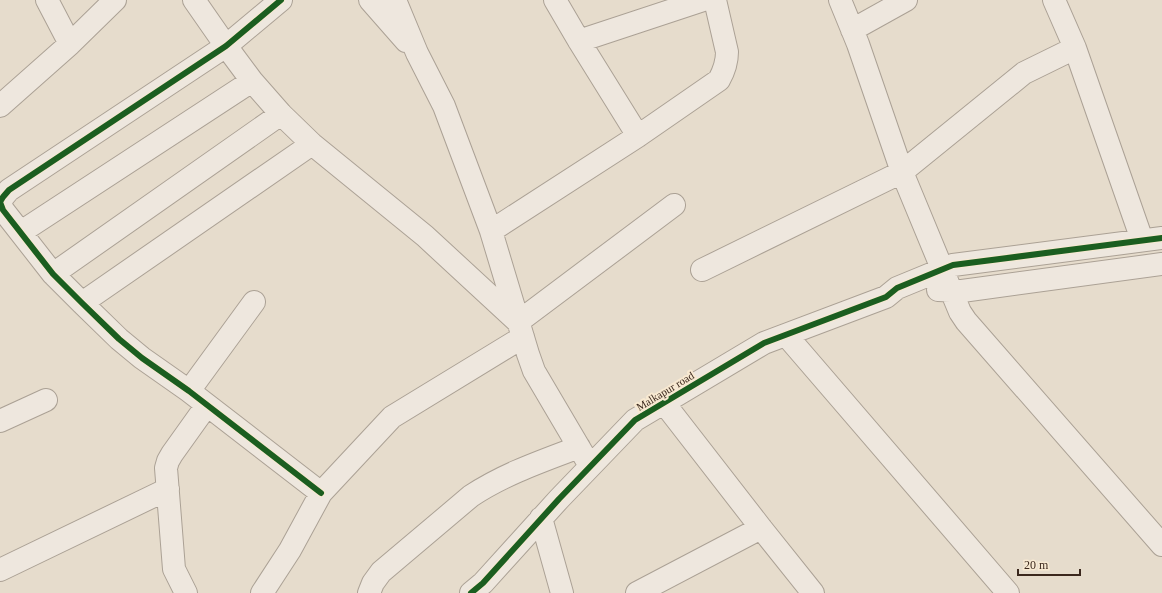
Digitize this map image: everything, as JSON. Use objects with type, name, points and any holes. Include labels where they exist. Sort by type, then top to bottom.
[{"type":"street","points":[[47,0],[70,44]]},
{"type":"street","points":[[0,106],[70,44],[115,0]]},
{"type":"street","points":[[194,0],[252,81],[281,114],[312,144],[425,236],[520,330]]},
{"type":"street","points":[[280,0],[226,46],[9,190],[0,202],[3,210],[53,274],[129,348],[189,391],[320,493]]},
{"type":"street","points":[[370,0],[416,53]]},
{"type":"street","points":[[395,0],[416,53],[444,106],[491,230],[520,330],[534,371],[590,466]]},
{"type":"street","points":[[555,0],[638,136]]},
{"type":"street","points":[[579,41],[703,0]]},
{"type":"street","points":[[491,230],[638,136],[719,80],[727,60],[727,52],[715,0]]},
{"type":"street","points":[[840,0],[902,172],[960,312],[966,321],[1162,545]]},
{"type":"street","points":[[852,30],[906,0]]},
{"type":"street","points":[[1054,0],[1075,48],[1152,239]]},
{"type":"street","points":[[702,270],[902,172],[1024,73],[1075,48]]},
{"type":"street","points":[[21,232],[252,81]]},
{"type":"street","points":[[53,274],[281,114]]},
{"type":"street","points":[[82,303],[312,144]]},
{"type":"street","points":[[262,593],[290,550],[320,493],[392,417],[520,330],[674,205]]},
{"type":"street","name":"Malkapur road","points":[[471,593],[483,583],[541,518],[636,420],[764,343],[886,297],[897,288],[954,266],[1152,239]]},
{"type":"street","points":[[897,288],[951,291],[970,290],[1162,264]]},
{"type":"street","points":[[189,391],[254,302]]},
{"type":"street","points":[[786,335],[1008,593]]},
{"type":"street","points":[[0,421],[46,400]]},
{"type":"street","points":[[664,403],[813,593]]},
{"type":"street","points":[[186,593],[174,569],[166,468],[168,461],[207,405]]},
{"type":"street","points":[[369,593],[373,583],[381,572],[471,496],[487,485],[506,476],[579,447]]},
{"type":"street","points":[[0,570],[168,489]]},
{"type":"street","points":[[541,518],[562,593]]},
{"type":"street","points":[[637,593],[761,528]]},
{"type":"cycle path","points":[[281,0],[226,46],[9,190],[0,202],[3,210],[53,274],[119,339],[321,493]]},
{"type":"cycle path","points":[[471,593],[483,583],[559,499],[635,420],[764,343],[886,297],[897,288],[953,265],[1162,238]]}]
